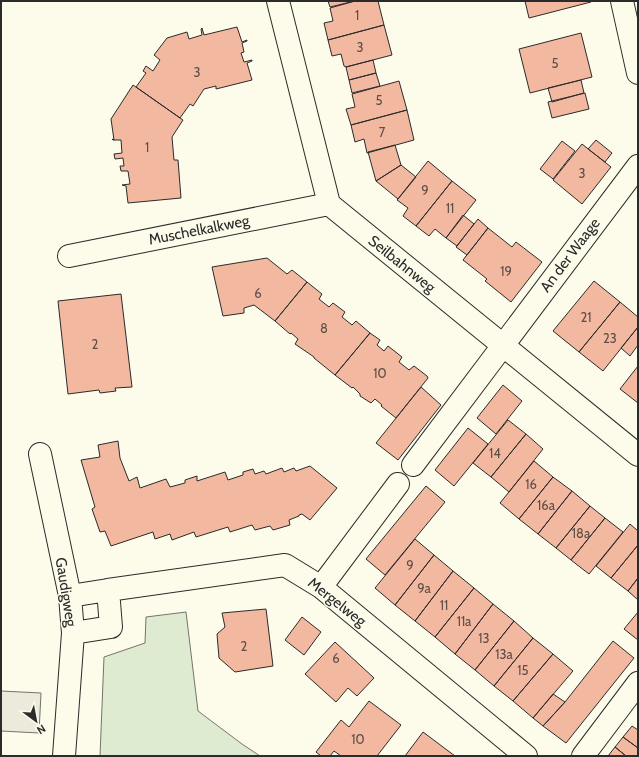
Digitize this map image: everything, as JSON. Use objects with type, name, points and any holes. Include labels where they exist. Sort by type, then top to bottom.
[{"type":"street","points":[[278,1],[329,204]]},
{"type":"street","points":[[622,1],[638,73]]},
{"type":"street","name":"An der Waage","points":[[413,465],[638,166]]},
{"type":"street","name":"Muschelkalkweg","points":[[69,256],[329,204]]},
{"type":"street","name":"Seilbahnweg","points":[[329,204],[638,455]]},
{"type":"street","name":"Gaudigweg","points":[[40,454],[70,596],[73,632],[64,756]]},
{"type":"street","points":[[321,587],[398,484]]},
{"type":"street","name":"Mergelweg","points":[[70,596],[285,565],[321,587],[526,756]]},
{"type":"street","points":[[73,632],[111,627],[108,590]]},
{"type":"street","points":[[584,756],[638,683]]},
{"type":"green space","points":[[186,612],[198,711],[260,756],[100,756],[104,657],[145,643],[146,617]]},
{"type":"shaded area","points":[[1,691],[41,693],[39,733],[1,731]]},
{"type":"building","points":[[328,1],[355,1],[330,7]]},
{"type":"building","points":[[355,1],[378,1],[384,25],[328,40],[324,23],[333,21],[330,8]]},
{"type":"building","points":[[525,1],[591,1],[591,2],[529,18]]},
{"type":"building","points":[[384,25],[392,55],[346,67],[344,66],[341,54],[332,56],[328,40]]},
{"type":"building","points":[[237,27],[242,42],[247,40],[242,43],[244,52],[241,53],[244,62],[252,60],[247,63],[252,80],[216,89],[216,86],[204,89],[193,106],[190,104],[180,118],[136,87],[146,73],[143,71],[146,66],[153,71],[160,60],[154,55],[167,38],[187,32],[189,39],[202,35],[202,28],[204,35]]},
{"type":"building","points":[[581,33],[592,77],[530,93],[519,49]]},
{"type":"building","points":[[373,60],[376,73],[349,80],[346,67]]},
{"type":"building","points":[[376,73],[380,86],[352,93],[349,80]]},
{"type":"building","points":[[581,80],[584,93],[552,102],[548,88]]},
{"type":"building","points":[[399,81],[407,110],[351,125],[346,109],[355,107],[352,94]]},
{"type":"building","points":[[133,85],[183,120],[172,137],[174,160],[178,160],[181,198],[128,203],[126,186],[122,185],[130,184],[128,171],[121,171],[120,166],[124,166],[123,158],[115,159],[114,154],[122,153],[121,140],[114,140],[111,119]]},
{"type":"building","points":[[585,93],[589,109],[552,118],[548,102]]},
{"type":"building","points":[[407,110],[414,140],[367,153],[364,139],[355,142],[351,125]]},
{"type":"building","points":[[596,140],[612,153],[605,162],[588,149]]},
{"type":"building","points":[[562,141],[575,151],[553,179],[540,169]]},
{"type":"building","points":[[582,144],[611,167],[582,204],[553,180]]},
{"type":"building","points":[[395,145],[401,165],[376,181],[368,152]]},
{"type":"building","points":[[428,161],[452,181],[416,226],[403,216],[408,208],[397,200]]},
{"type":"building","points":[[401,165],[416,177],[398,199],[376,181]]},
{"type":"building","points":[[452,181],[476,200],[446,238],[435,229],[429,236],[416,226]]},
{"type":"building","points":[[463,215],[474,224],[457,246],[446,238]]},
{"type":"building","points":[[478,219],[488,228],[467,255],[456,247]]},
{"type":"building","points":[[488,228],[512,247],[516,242],[542,262],[511,302],[485,281],[487,279],[463,260]]},
{"type":"building","points":[[267,258],[287,274],[292,270],[307,282],[275,321],[254,305],[244,308],[244,313],[223,316],[212,267]]},
{"type":"building","points":[[594,281],[620,302],[579,352],[553,331]]},
{"type":"building","points":[[307,282],[322,294],[319,299],[329,307],[333,303],[345,312],[342,317],[352,325],[356,321],[370,333],[335,375],[314,357],[295,344],[298,339],[275,321]]},
{"type":"building","points":[[121,294],[132,387],[115,388],[116,391],[100,393],[99,390],[68,394],[58,301]]},
{"type":"building","points":[[620,302],[638,317],[638,327],[603,371],[579,352]]},
{"type":"building","points":[[638,327],[638,345],[630,356],[621,348]]},
{"type":"building","points":[[370,333],[380,340],[377,345],[384,351],[388,346],[402,357],[399,362],[409,370],[414,366],[428,378],[396,418],[375,399],[371,403],[360,396],[360,394],[353,387],[352,388],[335,375]]},
{"type":"building","points":[[638,366],[638,403],[620,389]]},
{"type":"building","points":[[503,385],[522,401],[496,434],[477,418]]},
{"type":"building","points":[[421,387],[441,405],[398,460],[376,443]]},
{"type":"building","points":[[508,420],[526,434],[491,477],[473,463]]},
{"type":"building","points":[[468,428],[488,444],[454,486],[435,470]]},
{"type":"building","points":[[526,434],[543,449],[509,492],[491,477]]},
{"type":"building","points":[[118,441],[120,458],[129,481],[137,477],[140,488],[166,479],[170,487],[185,483],[185,480],[197,476],[197,481],[225,472],[228,480],[243,475],[243,472],[253,469],[255,474],[264,471],[266,474],[282,468],[284,472],[294,468],[296,471],[310,466],[337,488],[310,520],[302,514],[289,520],[290,525],[273,530],[270,526],[255,530],[252,525],[230,532],[228,527],[196,537],[194,532],[172,540],[170,534],[155,539],[153,532],[111,546],[105,531],[100,532],[92,509],[95,507],[81,460],[100,457],[98,445]]},
{"type":"building","points":[[534,461],[553,477],[519,519],[500,503]]},
{"type":"building","points":[[553,477],[572,491],[538,534],[519,519]]},
{"type":"building","points":[[426,486],[445,502],[385,575],[366,559]]},
{"type":"building","points":[[572,491],[590,506],[556,548],[538,534]]},
{"type":"building","points":[[590,506],[605,518],[571,560],[556,548]]},
{"type":"building","points":[[605,518],[623,532],[589,574],[571,560]]},
{"type":"building","points":[[630,524],[638,531],[638,545],[611,578],[596,566]]},
{"type":"building","points":[[415,539],[434,555],[395,605],[375,588]]},
{"type":"building","points":[[638,545],[638,578],[628,591],[611,578]]},
{"type":"building","points":[[434,555],[453,571],[415,621],[395,605]]},
{"type":"building","points":[[453,571],[474,588],[435,637],[415,621]]},
{"type":"building","points":[[638,578],[638,600],[628,591]]},
{"type":"building","points":[[474,588],[493,604],[455,654],[435,637]]},
{"type":"building","points":[[493,604],[514,621],[475,670],[455,654]]},
{"type":"building","points":[[266,609],[273,666],[235,672],[219,658],[217,634],[225,627],[222,613]]},
{"type":"building","points":[[638,612],[638,640],[624,629]]},
{"type":"building","points":[[302,617],[321,632],[304,655],[285,640]]},
{"type":"building","points":[[514,621],[533,638],[494,686],[475,670]]},
{"type":"building","points":[[533,638],[553,654],[513,701],[494,686]]},
{"type":"building","points":[[613,641],[634,658],[566,743],[543,726],[565,702]]},
{"type":"building","points":[[335,642],[374,678],[357,696],[348,688],[336,702],[305,674]]},
{"type":"building","points":[[553,654],[573,671],[533,718],[513,701]]},
{"type":"building","points":[[553,694],[565,702],[543,726],[533,718]]},
{"type":"building","points":[[369,701],[401,725],[377,756],[341,756],[334,751],[330,756],[321,756],[316,752],[341,720],[349,727]]},
{"type":"building","points":[[632,726],[638,730],[638,748],[623,737]]},
{"type":"building","points":[[423,732],[455,756],[405,756]]},
{"type":"building","points":[[623,737],[638,748],[638,756],[626,756],[615,747]]},
{"type":"building","points":[[615,747],[626,756],[608,756]]}]
